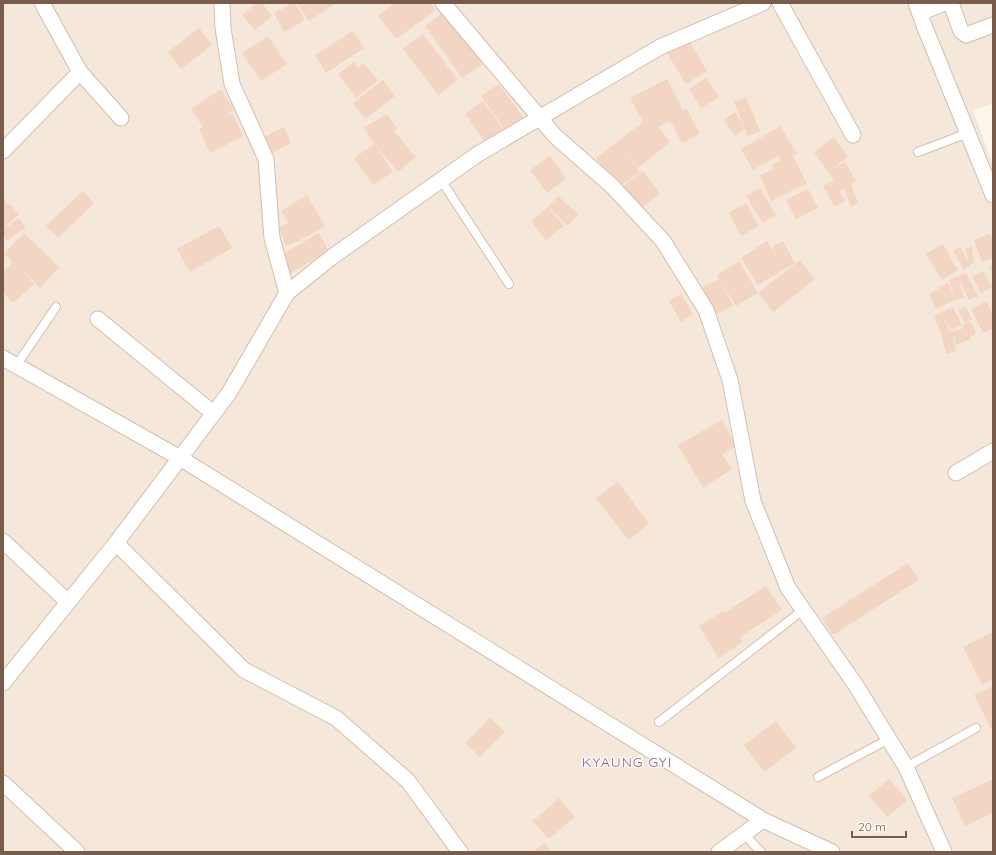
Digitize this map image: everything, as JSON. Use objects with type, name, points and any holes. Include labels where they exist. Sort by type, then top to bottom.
[{"type":"street","points":[[42,3],[80,72],[121,118]]},
{"type":"street","points":[[222,3],[223,28],[232,84],[266,159],[272,238],[287,294]]},
{"type":"street","points":[[443,3],[555,136],[612,186],[663,242],[706,310],[730,380],[753,501],[788,588],[855,684],[906,767],[944,852]]},
{"type":"street","points":[[3,683],[116,543],[229,393],[287,294],[332,257],[478,154],[660,47],[763,3]]},
{"type":"street","points":[[780,3],[853,135]]},
{"type":"street","points":[[944,3],[918,8],[993,195]]},
{"type":"street","points":[[951,3],[961,30],[966,35],[993,25]]},
{"type":"street","points":[[3,151],[80,72]]},
{"type":"street","points":[[98,319],[214,413]]},
{"type":"street","points":[[3,358],[180,458],[763,820],[832,852]]},
{"type":"street","points":[[956,473],[993,451]]},
{"type":"street","points":[[3,541],[68,602]]},
{"type":"street","points":[[116,543],[244,670],[336,718],[408,782],[460,852]]},
{"type":"street","points":[[3,783],[77,852]]},
{"type":"street","points":[[719,852],[763,820]]},
{"type":"lane","points":[[918,152],[968,133]]},
{"type":"lane","points":[[441,180],[509,284]]},
{"type":"lane","points":[[16,366],[56,307]]},
{"type":"lane","points":[[659,722],[803,610]]},
{"type":"lane","points":[[906,767],[976,728]]},
{"type":"lane","points":[[818,777],[889,740]]},
{"type":"lane","points":[[744,834],[761,852]]},
{"type":"shaded area","points":[[3,3],[993,3],[993,103],[973,110],[993,165],[993,852],[3,852]]},
{"type":"building","points":[[257,3],[262,3],[272,16],[255,30],[242,15]]},
{"type":"building","points":[[295,3],[305,20],[284,32],[274,13]]},
{"type":"building","points":[[297,3],[332,3],[333,5],[309,21]]},
{"type":"building","points":[[395,3],[431,3],[436,10],[396,39],[378,16]]},
{"type":"building","points":[[445,11],[483,64],[462,78],[425,26]]},
{"type":"building","points":[[199,28],[212,45],[181,69],[168,52]]},
{"type":"building","points":[[353,31],[364,48],[326,73],[315,55]]},
{"type":"building","points":[[423,34],[458,80],[438,95],[403,49]]},
{"type":"building","points":[[268,36],[287,64],[261,81],[242,53]]},
{"type":"building","points":[[687,37],[707,71],[686,84],[665,50]]},
{"type":"building","points":[[354,62],[358,68],[363,63],[378,80],[356,98],[338,74]]},
{"type":"building","points":[[706,78],[719,97],[701,108],[689,89]]},
{"type":"building","points":[[667,79],[683,110],[686,108],[700,134],[682,143],[670,121],[658,127],[670,142],[638,168],[622,148],[640,172],[617,188],[596,158],[643,122],[630,98]]},
{"type":"building","points":[[383,80],[395,96],[365,119],[353,103]]},
{"type":"building","points":[[499,84],[526,121],[508,134],[481,96]]},
{"type":"building","points":[[221,89],[234,110],[225,116],[232,113],[243,136],[210,153],[199,129],[203,127],[191,109]]},
{"type":"building","points":[[746,97],[760,131],[748,136],[745,129],[735,136],[724,120],[735,112],[744,126],[734,102]]},
{"type":"building","points":[[483,101],[503,129],[485,142],[465,114]]},
{"type":"building","points":[[387,114],[397,129],[394,131],[416,157],[398,172],[375,145],[393,172],[373,185],[354,158],[374,144],[364,128]]},
{"type":"building","points":[[780,126],[797,154],[793,156],[807,183],[771,201],[760,175],[774,169],[772,165],[780,160],[778,156],[753,170],[741,149]]},
{"type":"building","points":[[284,127],[291,143],[272,153],[264,137]]},
{"type":"building","points":[[834,137],[848,157],[829,171],[845,162],[856,181],[851,184],[858,204],[851,206],[844,188],[839,191],[845,201],[835,207],[823,186],[834,180],[814,152]]},
{"type":"building","points":[[550,156],[566,179],[547,193],[530,170]]},
{"type":"building","points":[[643,171],[660,193],[639,210],[622,187]]},
{"type":"building","points":[[760,188],[776,215],[763,223],[746,196]]},
{"type":"building","points":[[808,189],[818,208],[796,219],[786,200]]},
{"type":"building","points":[[83,191],[94,203],[58,238],[46,226]]},
{"type":"building","points":[[307,195],[325,226],[299,241],[286,246],[279,227],[289,223],[281,211]]},
{"type":"building","points":[[558,196],[578,214],[568,226],[548,207]]},
{"type":"building","points":[[3,198],[8,205],[10,204],[19,214],[3,229]]},
{"type":"building","points":[[746,203],[759,226],[741,236],[729,213]]},
{"type":"building","points":[[548,207],[564,226],[546,240],[531,221]]},
{"type":"building","points":[[19,218],[26,227],[7,241],[3,235],[3,230]]},
{"type":"building","points":[[219,226],[232,248],[190,272],[177,249]]},
{"type":"building","points":[[24,233],[59,267],[40,288],[23,271],[34,284],[13,303],[3,292],[3,272],[13,262],[4,254]]},
{"type":"building","points":[[319,233],[329,251],[289,274],[279,256]]},
{"type":"building","points":[[990,234],[993,242],[993,258],[982,262],[974,240]]},
{"type":"building","points":[[767,241],[780,262],[772,247],[783,241],[795,263],[758,285],[741,258]]},
{"type":"building","points":[[943,244],[958,270],[942,280],[926,254]]},
{"type":"building","points":[[960,247],[968,261],[966,248],[972,247],[974,263],[970,264],[971,265],[964,270],[953,251]]},
{"type":"building","points":[[800,260],[815,279],[773,312],[758,293]]},
{"type":"building","points":[[739,261],[758,293],[736,306],[721,282],[733,306],[715,315],[701,288],[719,279],[717,275]]},
{"type":"building","points":[[993,265],[993,275],[989,267]]},
{"type":"building","points":[[983,271],[992,287],[981,293],[972,277]]},
{"type":"building","points":[[966,273],[978,296],[969,300],[958,277],[964,298],[956,300],[949,280]]},
{"type":"building","points":[[948,283],[956,300],[936,309],[929,294],[938,289],[942,297],[938,287]]},
{"type":"building","points":[[681,294],[693,314],[681,322],[669,301]]},
{"type":"building","points":[[986,301],[993,314],[993,329],[983,333],[971,309]]},
{"type":"building","points":[[965,306],[972,319],[965,323],[958,310]]},
{"type":"building","points":[[953,307],[962,325],[951,330],[943,316],[949,330],[941,333],[934,316]]},
{"type":"building","points":[[971,321],[976,334],[970,337],[971,339],[956,345],[952,334],[956,351],[946,354],[941,333],[964,328],[962,325]]},
{"type":"building","points":[[722,420],[736,446],[722,454],[732,469],[703,488],[678,445]]},
{"type":"building","points":[[618,482],[649,524],[628,540],[596,498]]},
{"type":"building","points":[[908,563],[919,580],[833,635],[822,618]]},
{"type":"building","points":[[766,586],[782,610],[740,637],[743,642],[719,658],[699,626],[723,611],[724,613]]},
{"type":"building","points":[[993,632],[993,679],[982,685],[963,647]]},
{"type":"building","points":[[993,686],[993,733],[974,695]]},
{"type":"building","points":[[490,718],[505,732],[480,757],[465,743]]},
{"type":"building","points":[[776,721],[796,748],[764,772],[744,745]]},
{"type":"building","points":[[889,779],[907,800],[887,817],[869,796]]},
{"type":"building","points":[[993,779],[993,813],[965,826],[952,798]]},
{"type":"building","points":[[559,798],[575,817],[549,839],[533,821]]},
{"type":"building","points":[[545,843],[551,852],[532,852]]},
{"type":"district","name":"KYAUNG GYI","points":[[627,762]]}]
